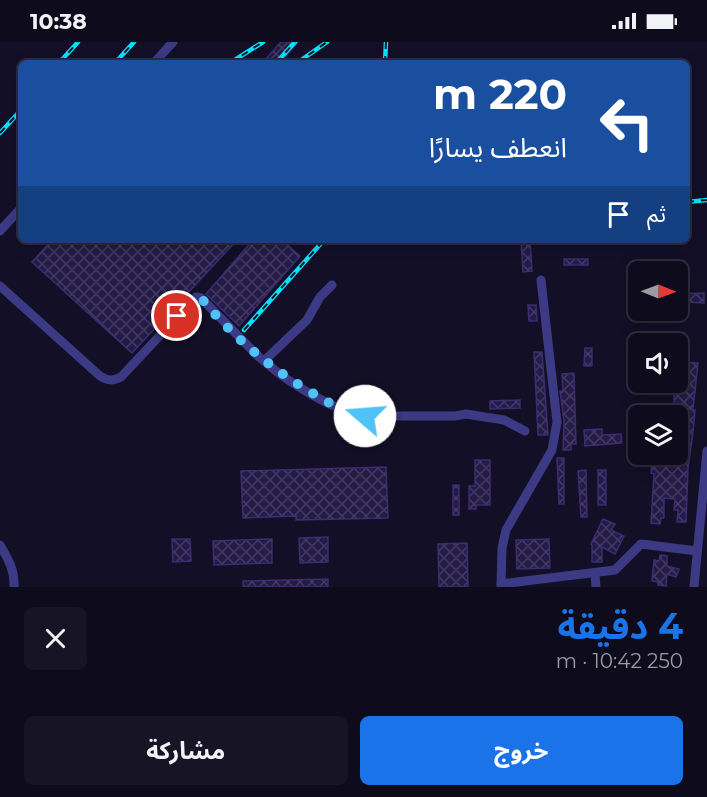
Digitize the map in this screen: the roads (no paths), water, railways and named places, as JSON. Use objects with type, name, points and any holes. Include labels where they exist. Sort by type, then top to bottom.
[{"type":"street","points":[[157,60],[173,42]]},
{"type":"street","points":[[0,231],[18,211]]},
{"type":"street","points":[[541,280],[557,422],[555,439],[552,450],[506,530],[502,548],[501,586],[615,570],[641,544],[697,551]]},
{"type":"street","points":[[264,361],[307,320],[320,297],[332,285]]},
{"type":"street","points":[[0,286],[106,380],[121,377],[196,297],[201,298],[274,370],[341,410],[365,416],[466,414],[504,420],[525,431]]},
{"type":"street","points":[[694,587],[707,450]]},
{"type":"street","points":[[0,545],[11,563],[15,579],[14,587]]},
{"type":"street","points":[[595,574],[596,587]]},
{"type":"railway","points":[[62,60],[78,42]]},
{"type":"railway","points":[[118,60],[134,42]]},
{"type":"railway","points":[[235,60],[263,42]]},
{"type":"railway","points":[[279,60],[295,42]]},
{"type":"railway","points":[[301,60],[327,42]]},
{"type":"railway","points":[[385,60],[386,42]]},
{"type":"railway","points":[[0,133],[18,113]]},
{"type":"railway","points":[[690,202],[707,200]]},
{"type":"railway","points":[[244,330],[321,243]]}]
